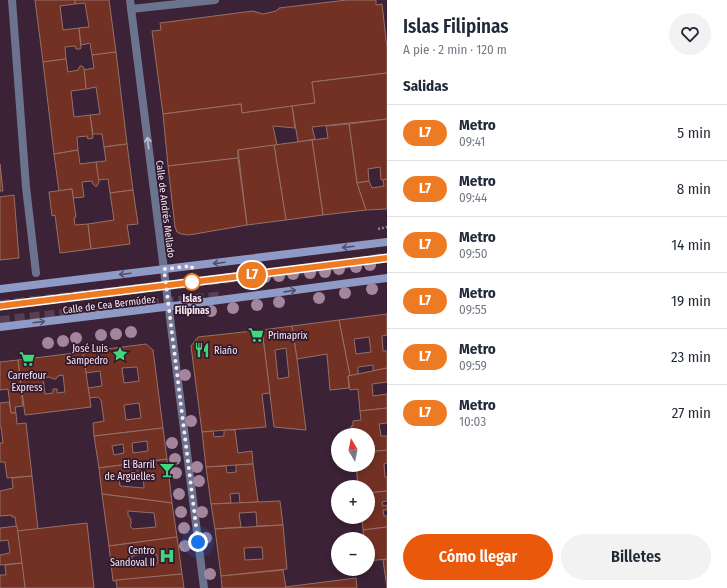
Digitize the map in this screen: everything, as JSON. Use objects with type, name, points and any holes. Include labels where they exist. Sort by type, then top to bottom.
[{"type":"street","points":[[12,0],[26,187],[36,273]]},
{"type":"street","name":"Calle de Andrés Mellado","points":[[130,0],[204,588]]},
{"type":"street","points":[[131,9],[215,0]]},
{"type":"street","points":[[0,289],[387,242]]},
{"type":"street","name":"Calle de Cea Bermúdez","points":[[0,327],[168,307],[387,278]]},
{"type":"path","points":[[378,229],[387,228]]},
{"type":"building","points":[[35,0],[75,0],[75,4],[60,6],[63,30],[79,28],[81,48],[76,49],[75,46],[65,47],[66,59],[43,62]]},
{"type":"building","points":[[75,0],[109,0],[116,52],[92,55],[90,43],[81,45],[79,28],[89,27],[85,3],[75,4]]},
{"type":"building","points":[[347,0],[376,0],[376,5],[382,4],[387,48],[387,73],[312,82],[315,103],[242,113],[241,104],[163,114],[152,31],[161,30],[160,23],[253,11],[263,14],[276,11],[279,8]]},
{"type":"building","points":[[116,52],[127,144],[104,147],[102,134],[93,134],[90,115],[100,114],[96,87],[86,89],[84,70],[94,68],[92,55]]},
{"type":"building","points":[[66,59],[68,72],[78,70],[80,66],[84,68],[86,89],[71,91],[74,117],[90,115],[93,138],[88,139],[87,136],[77,137],[78,150],[54,154],[43,62]]},
{"type":"building","points":[[387,73],[387,119],[312,127],[315,139],[298,142],[292,106],[315,103],[312,82]]},
{"type":"building","points":[[241,104],[242,113],[292,106],[295,128],[273,126],[277,145],[238,150],[238,158],[168,166],[163,114]]},
{"type":"building","points":[[387,119],[387,179],[381,180],[380,167],[368,169],[369,181],[357,183],[349,124]]},
{"type":"building","points":[[349,124],[357,183],[366,210],[323,215],[312,140],[328,138],[326,126]]},
{"type":"building","points":[[312,140],[323,215],[286,220],[274,145]]},
{"type":"building","points":[[127,144],[133,190],[110,193],[108,179],[98,180],[96,162],[106,161],[104,147]]},
{"type":"building","points":[[274,145],[286,220],[247,225],[238,150]]},
{"type":"building","points":[[78,150],[80,164],[96,162],[99,182],[97,186],[95,186],[92,181],[82,182],[84,197],[73,198],[72,189],[59,191],[54,154]]},
{"type":"building","points":[[238,158],[247,225],[189,235],[177,232],[175,227],[168,166]]},
{"type":"building","points":[[0,164],[3,191],[0,191]]},
{"type":"building","points":[[387,179],[387,209],[366,210],[357,183],[369,181],[372,188],[384,186],[383,180]]},
{"type":"building","points":[[72,189],[76,217],[74,218],[75,225],[88,224],[91,249],[60,253],[55,215],[52,216],[49,192]]},
{"type":"building","points":[[133,190],[138,224],[127,225],[130,244],[91,249],[88,224],[114,220],[110,193]]},
{"type":"building","points":[[14,195],[19,258],[0,260],[0,197]]},
{"type":"building","points":[[387,314],[387,335],[382,336],[383,351],[387,351],[387,368],[373,371],[373,365],[358,367],[358,374],[350,376],[339,320]],"holes":[[[369,337],[371,352],[356,354],[354,339]]]},
{"type":"building","points":[[339,320],[350,376],[348,376],[349,388],[330,390],[327,354],[297,359],[292,326]]},
{"type":"building","points":[[292,326],[306,430],[274,427],[262,330]],"holes":[[[286,348],[289,377],[278,379],[275,350]]]},
{"type":"building","points":[[262,330],[270,393],[262,394],[266,427],[202,432],[191,346],[198,337]]},
{"type":"building","points":[[146,344],[153,350],[163,428],[94,436],[93,423],[104,421],[101,400],[98,397],[89,398],[88,388],[102,386],[100,371],[86,373],[83,352]],"holes":[[[137,367],[139,381],[124,383],[122,368]],[[139,403],[141,418],[126,420],[124,405]]]},
{"type":"building","points":[[83,352],[91,407],[25,415],[18,360]],"holes":[[[63,375],[65,392],[57,393],[57,389],[53,389],[53,393],[45,394],[43,378],[49,377],[56,379],[58,376]]]},
{"type":"building","points":[[18,360],[23,406],[15,407],[16,413],[11,413],[8,389],[0,390],[0,362]]},
{"type":"building","points":[[387,368],[387,382],[372,384],[373,396],[387,394],[387,408],[360,411],[358,389],[350,390],[348,376]]},
{"type":"building","points":[[9,402],[11,413],[16,413],[17,424],[26,423],[32,476],[7,478],[5,462],[0,462],[0,443],[3,443],[0,427],[0,403]]},
{"type":"building","points":[[387,408],[387,423],[379,424],[381,436],[387,436],[387,450],[375,451],[375,428],[351,428],[351,426],[353,426],[353,421],[361,420],[360,411]]},
{"type":"building","points":[[163,428],[167,459],[99,468],[94,436]],"holes":[[[147,441],[148,451],[133,453],[132,443]],[[123,444],[124,453],[114,455],[112,446]]]},
{"type":"building","points":[[224,430],[235,430],[238,453],[252,451],[253,464],[206,467],[202,432],[213,431],[214,437],[224,436]]},
{"type":"building","points":[[387,450],[387,463],[384,464],[385,477],[387,477],[387,491],[375,492],[375,480],[357,480],[357,472],[375,472],[375,451]]},
{"type":"building","points":[[167,459],[172,503],[102,494],[99,468]],"holes":[[[143,474],[144,488],[120,486],[119,477]]]},
{"type":"building","points":[[253,464],[258,502],[240,503],[239,493],[230,494],[231,503],[211,504],[206,467],[226,466],[227,473],[236,472],[236,465]]},
{"type":"building","points":[[32,476],[38,529],[17,531],[15,517],[12,517],[12,515],[0,516],[0,491],[13,488],[12,478]]},
{"type":"building","points":[[387,491],[387,501],[382,502],[383,506],[387,505],[387,510],[383,510],[384,516],[387,516],[387,527],[363,530],[363,524],[375,524],[375,492]]},
{"type":"building","points":[[102,494],[172,503],[177,537],[109,546]],"holes":[[[128,511],[154,513],[156,527],[133,529],[130,526],[131,519],[128,515]]]},
{"type":"building","points":[[280,501],[283,525],[257,526],[256,512],[239,513],[241,527],[215,529],[211,504]]},
{"type":"building","points":[[87,523],[94,588],[25,588],[17,531]]},
{"type":"building","points":[[283,525],[287,569],[221,576],[215,529]],"holes":[[[262,547],[263,559],[245,560],[244,548]]]},
{"type":"building","points":[[17,526],[22,563],[0,565],[0,555],[10,553],[8,540],[0,541],[0,528]]},
{"type":"building","points":[[387,527],[387,559],[375,560],[375,532],[363,532],[363,530]]},
{"type":"building","points":[[177,537],[182,574],[113,581],[109,546]],"holes":[[[153,553],[157,555],[158,562],[155,565],[134,567],[132,556]]]},
{"type":"building","points":[[387,559],[387,588],[383,560]]},
{"type":"building","points":[[22,563],[25,588],[0,588],[0,575],[6,575],[5,565]]},
{"type":"building","points":[[283,570],[286,588],[222,588],[221,576]]},
{"type":"building","points":[[182,574],[184,588],[117,588],[116,580]]},
{"type":"building","points":[[356,578],[357,588],[285,587]]},
{"type":"tunnel","points":[[0,305],[341,265],[387,257]]},
{"type":"tunnel","points":[[0,321],[223,296]]},
{"type":"metro line","name":"L7","points":[[0,306],[387,258]]},
{"type":"place","name":"Islas Filipinas","points":[[192,282]]},
{"type":"place","name":"Primaprix","points":[[256,335]]},
{"type":"place","name":"Riaño","points":[[202,350]]},
{"type":"place","name":"José Luis Sampedro","points":[[120,354]]},
{"type":"place","name":"Carrefour Express","points":[[27,359]]},
{"type":"place","name":"El Barril de Argüelles","points":[[167,470]]},
{"type":"place","name":"Centro Sandoval II","points":[[167,556]]},
{"type":"route","points":[[192,282],[192,266],[164,269],[198,542]]}]
